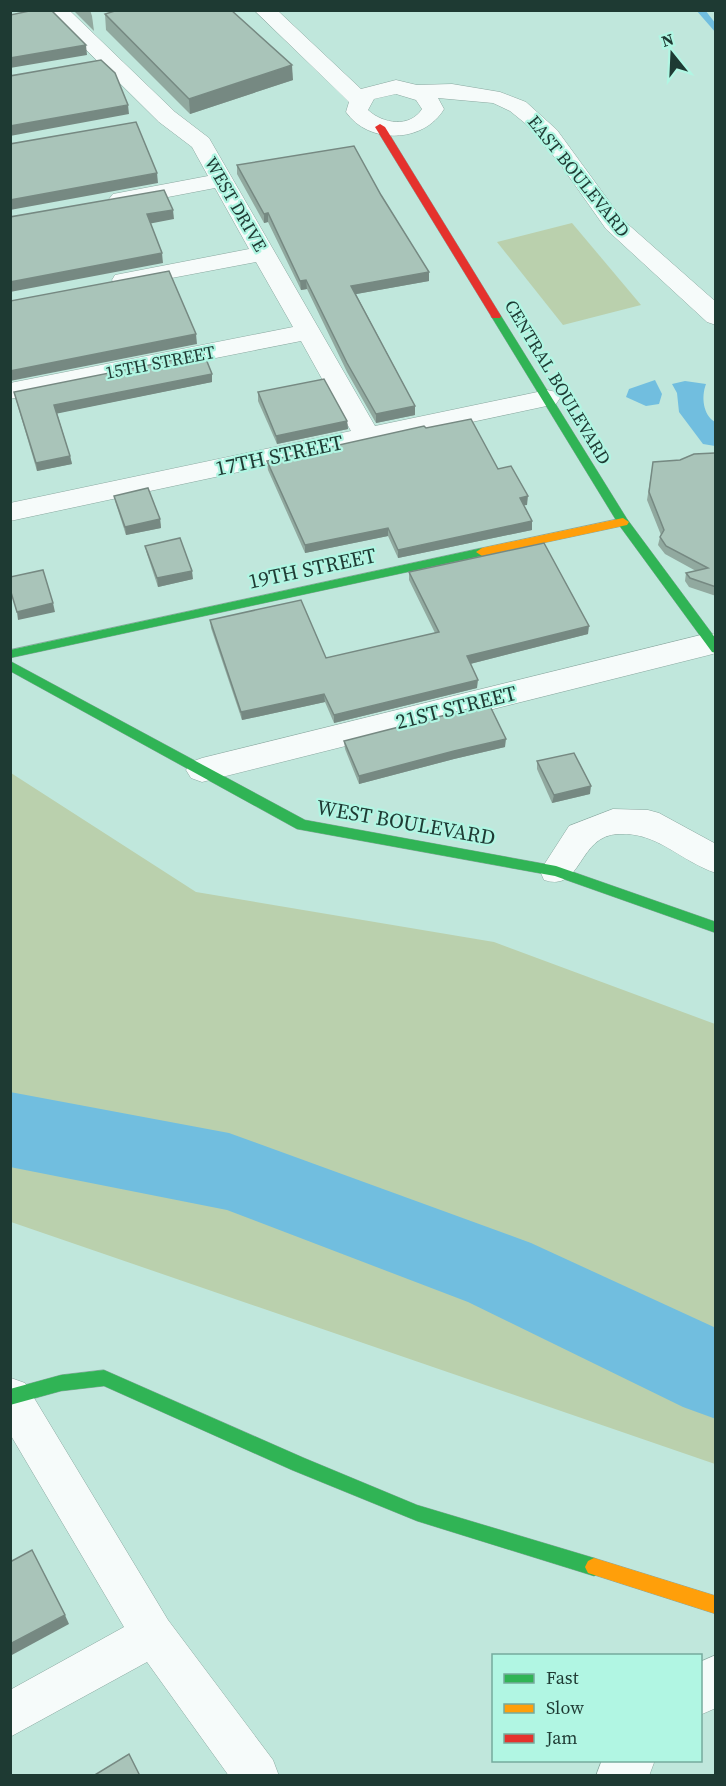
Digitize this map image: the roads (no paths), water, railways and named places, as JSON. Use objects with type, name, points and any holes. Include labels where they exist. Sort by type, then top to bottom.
[{"type":"street","name":"WEST DRIVE","points":[[56,10],[97,62],[155,119],[201,143],[368,436]]},
{"type":"street","points":[[264,10],[329,69],[367,95],[357,112],[362,118],[380,127],[404,128],[424,121],[433,109],[431,102],[418,91]]},
{"type":"street","name":"EAST BOULEVARD","points":[[367,95],[396,87],[418,91],[470,92],[494,95],[520,106],[549,132],[613,223],[702,301],[716,317]]},
{"type":"street","name":"CENTRAL BOULEVARD","points":[[380,127],[623,522],[712,646]]},
{"type":"street","points":[[100,202],[223,180]]},
{"type":"street","points":[[103,284],[264,253]]},
{"type":"street","name":"15TH STREET","points":[[10,391],[309,332]]},
{"type":"street","name":"17TH STREET","points":[[10,512],[547,398]]},
{"type":"street","name":"19TH STREET","points":[[10,654],[623,522]]},
{"type":"street","name":"21ST STREET","points":[[202,770],[712,646]]},
{"type":"street","name":"WEST BOULEVARD","points":[[10,665],[302,825],[556,871],[716,928]]},
{"type":"street","points":[[556,871],[580,835],[614,822],[648,822],[716,860]]},
{"type":"street","points":[[257,1776],[153,1635],[11,1397],[61,1383],[104,1378],[297,1464],[417,1513],[716,1605]]},
{"type":"street","points":[[10,1715],[153,1635]]},
{"type":"street","points":[[702,1691],[716,1677]]},
{"type":"street","points":[[618,1776],[632,1762]]},
{"type":"water","points":[[655,380],[662,394],[659,404],[646,406],[626,397],[629,389]]},
{"type":"water","points":[[685,381],[706,384],[704,405],[708,415],[715,422],[715,446],[703,444],[679,412],[677,393],[672,384]]},
{"type":"waterway","points":[[700,10],[716,31]]},
{"type":"waterway","points":[[10,1129],[229,1172],[499,1272],[716,1375]]}]
